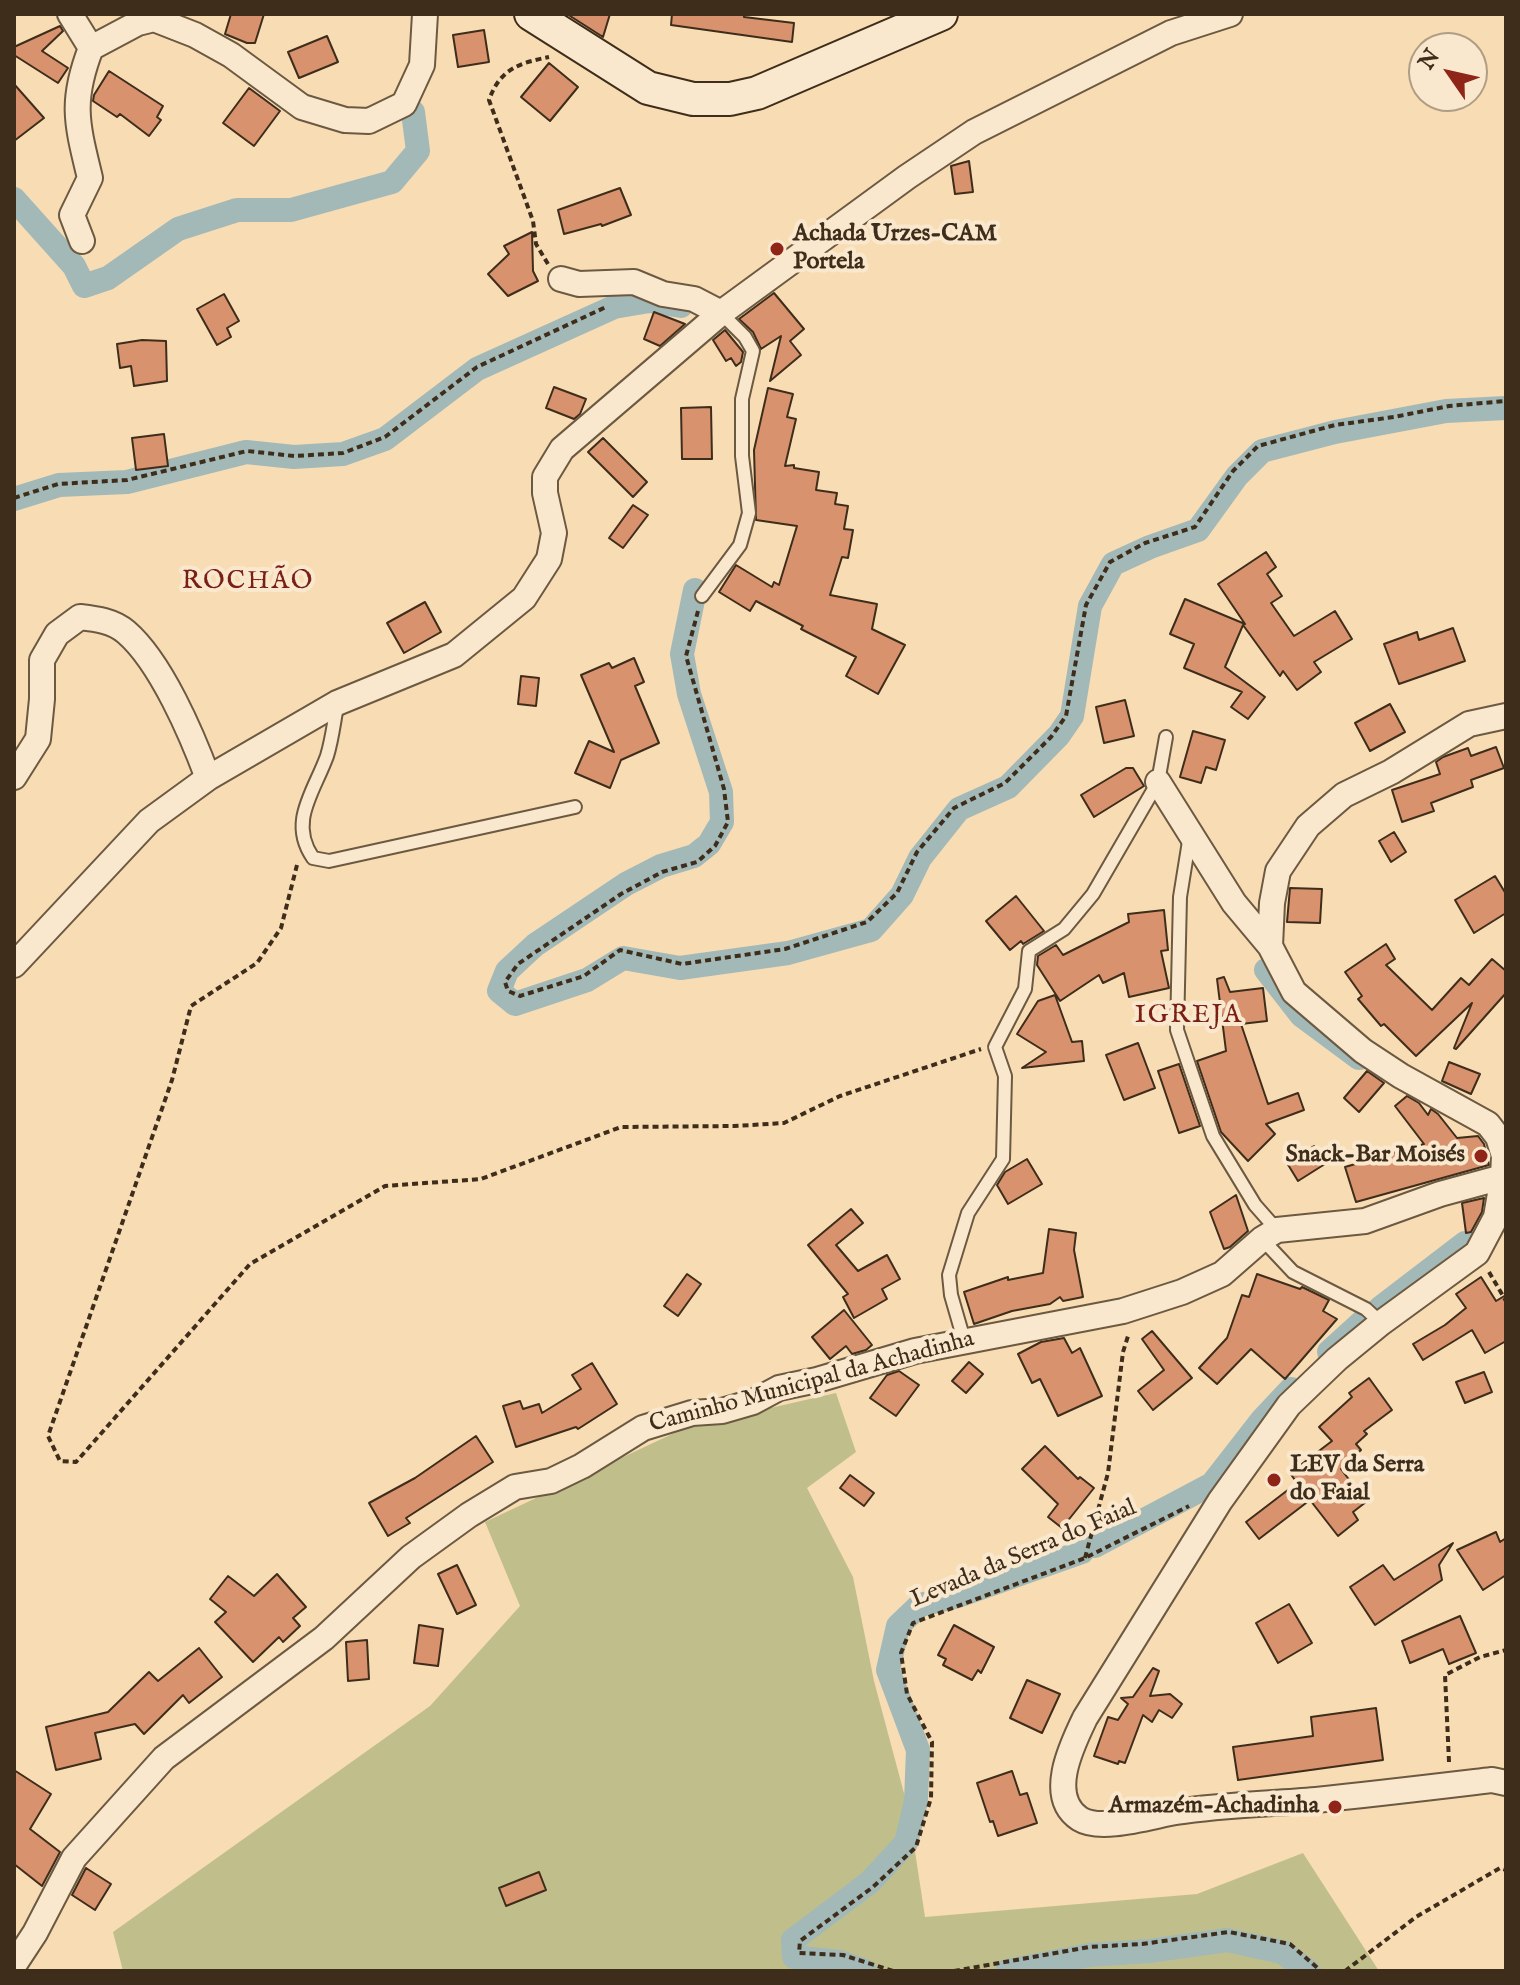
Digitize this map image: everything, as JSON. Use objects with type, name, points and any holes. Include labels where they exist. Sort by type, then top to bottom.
[{"type":"main road","points":[[531,14],[648,88],[693,99],[730,99],[757,93],[941,14]]},
{"type":"street","points":[[70,14],[91,48]]},
{"type":"street","points":[[82,241],[72,215],[90,178],[78,132],[76,102],[91,48],[138,23],[154,19],[195,35],[231,55],[302,107],[345,120],[369,121],[404,104],[422,65],[425,14]]},
{"type":"street","points":[[14,965],[149,821],[208,778],[337,703],[454,655],[524,598],[549,559],[554,533],[545,493],[545,477],[553,460],[721,313],[974,132],[1171,33],[1230,14]]},
{"type":"street","points":[[561,279],[579,284],[634,282],[663,294],[694,299],[721,313]]},
{"type":"street","points":[[14,777],[38,739],[42,660],[57,634],[80,617],[106,621],[125,631],[146,654],[187,725],[208,778]]},
{"type":"street","points":[[1270,946],[1272,903],[1278,871],[1308,826],[1344,795],[1391,772],[1469,724],[1506,716]]},
{"type":"street","points":[[1158,782],[1234,903],[1270,946],[1294,992],[1363,1051],[1401,1076],[1488,1124],[1498,1137],[1504,1156],[1504,1176],[1496,1217],[1477,1253],[1381,1323],[1337,1359],[1289,1405],[1220,1501],[1073,1742],[1063,1787],[1067,1806],[1081,1820],[1114,1824],[1178,1812],[1390,1793],[1492,1780],[1506,1783]]},
{"type":"street","points":[[1269,1234],[1365,1221],[1440,1194],[1504,1176]]},
{"type":"street","name":"Caminho Municipal da Achadinha","points":[[14,1965],[35,1933],[74,1858],[164,1758],[324,1638],[411,1557],[469,1515],[515,1487],[551,1481],[582,1466],[643,1428],[692,1413],[722,1411],[753,1402],[779,1388],[915,1351],[1123,1311],[1182,1292],[1222,1274],[1269,1234]]},
{"type":"lane","points":[[702,596],[740,545],[749,513],[742,456],[742,399],[753,351],[745,337],[721,313]]},
{"type":"lane","points":[[337,703],[328,752],[301,820],[304,844],[313,858],[329,861],[575,807]]},
{"type":"lane","points":[[964,1340],[951,1295],[949,1275],[968,1213],[1003,1159],[1005,1076],[995,1047],[1025,989],[1029,951],[1064,929],[1093,894],[1158,782],[1166,737]]},
{"type":"lane","points":[[1190,835],[1180,897],[1177,1030],[1213,1136],[1293,1272],[1366,1309],[1381,1323]]},
{"type":"path","points":[[561,279],[543,258],[536,244],[533,221],[489,100],[496,82],[521,63],[586,49]]},
{"type":"path","points":[[14,498],[58,484],[127,480],[247,451],[294,456],[343,453],[385,437],[477,367],[613,304]]},
{"type":"path","points":[[702,596],[686,656],[724,789],[728,822],[715,846],[697,862],[662,872],[621,894],[518,964],[505,982],[508,991],[520,996],[584,976],[620,950],[682,964],[785,949],[867,922],[897,893],[917,852],[954,808],[1005,783],[1051,737],[1066,716],[1086,605],[1110,562],[1145,543],[1195,527],[1233,471],[1258,446],[1335,425],[1449,406],[1506,401]]},
{"type":"path","points":[[304,844],[281,928],[257,963],[191,1006],[172,1080],[48,1436],[60,1461],[76,1462],[250,1264],[385,1186],[481,1179],[621,1127],[784,1123],[840,1096],[977,1049],[995,1047]]},
{"type":"path","points":[[1477,1253],[1506,1301]]},
{"type":"path","points":[[1085,1558],[1108,1473],[1123,1352],[1132,1325],[1123,1311]]},
{"type":"path","name":"Levada da Serra do Faial","points":[[893,1971],[843,1955],[799,1953],[800,1941],[873,1887],[916,1847],[931,1798],[932,1742],[907,1694],[901,1653],[913,1623],[1085,1558],[1192,1505]]},
{"type":"path","points":[[1450,1785],[1445,1675],[1480,1657],[1506,1650]]},
{"type":"path","points":[[1345,1971],[1416,1917],[1500,1868],[1506,1870]]},
{"type":"path","points":[[954,1971],[1089,1947],[1142,1944],[1229,1932],[1290,1944],[1321,1971]]},
{"type":"shaded area","points":[[836,1393],[856,1452],[807,1488],[853,1577],[874,1681],[909,1812],[925,1917],[1197,1894],[1303,1853],[1379,1971],[123,1971],[113,1932],[430,1706],[520,1606],[485,1522],[687,1427]]},
{"type":"building","points":[[231,14],[264,14],[255,43],[225,34]]},
{"type":"building","points":[[567,14],[610,14],[603,37]]},
{"type":"building","points":[[672,14],[744,14],[744,17],[794,23],[792,42],[671,25]]},
{"type":"building","points":[[60,26],[63,31],[42,51],[68,68],[58,83],[14,55],[14,47]]},
{"type":"building","points":[[484,30],[489,62],[458,67],[453,35]]},
{"type":"building","points":[[327,36],[338,62],[299,78],[288,52]]},
{"type":"building","points":[[549,63],[578,87],[550,121],[521,97]]},
{"type":"building","points":[[109,71],[163,106],[157,117],[161,120],[149,136],[120,114],[117,117],[93,101]]},
{"type":"building","points":[[14,84],[44,118],[14,141]]},
{"type":"building","points":[[249,88],[280,111],[254,146],[223,123]]},
{"type":"building","points":[[969,161],[973,192],[955,194],[951,166]]},
{"type":"building","points":[[620,188],[631,215],[602,226],[564,234],[558,210]]},
{"type":"building","points":[[532,232],[533,271],[538,281],[508,296],[488,274],[509,254],[504,246]]},
{"type":"building","points":[[774,293],[804,329],[790,341],[801,355],[770,381],[781,336],[761,349],[753,332],[739,319]]},
{"type":"building","points":[[224,294],[239,321],[227,328],[231,337],[217,345],[197,309]]},
{"type":"building","points":[[654,312],[685,324],[660,346],[644,339]]},
{"type":"building","points":[[725,330],[743,352],[741,362],[736,366],[731,358],[726,361],[713,340]]},
{"type":"building","points":[[142,340],[166,341],[167,381],[134,386],[131,366],[120,368],[117,344]]},
{"type":"building","points":[[554,387],[586,399],[580,414],[574,419],[546,408]]},
{"type":"building","points":[[768,388],[793,394],[787,417],[796,419],[785,466],[794,465],[794,468],[819,472],[816,490],[837,493],[835,504],[848,506],[844,529],[853,530],[848,558],[842,557],[830,595],[877,604],[872,629],[905,645],[878,694],[846,676],[856,657],[801,629],[803,626],[756,601],[750,611],[719,592],[736,565],[772,587],[774,582],[779,585],[797,526],[756,520],[754,450]]},
{"type":"building","points":[[711,407],[712,459],[682,459],[681,408]]},
{"type":"building","points":[[164,434],[168,466],[136,470],[132,438]]},
{"type":"building","points":[[603,438],[647,482],[633,497],[588,452]]},
{"type":"building","points":[[633,505],[648,515],[623,548],[609,538]]},
{"type":"building","points":[[1266,552],[1276,567],[1267,574],[1282,596],[1271,603],[1294,636],[1335,611],[1352,639],[1314,662],[1321,672],[1297,690],[1283,671],[1280,676],[1243,625],[1225,667],[1265,697],[1248,719],[1231,707],[1242,692],[1184,668],[1194,644],[1170,634],[1185,599],[1245,624],[1218,584]]},
{"type":"building","points":[[425,602],[441,632],[404,653],[387,623]]},
{"type":"building","points":[[1453,628],[1465,661],[1399,684],[1384,644],[1417,632],[1419,640]]},
{"type":"building","points":[[634,658],[644,682],[635,686],[659,743],[621,760],[610,788],[575,773],[589,741],[614,752],[581,675],[609,663],[612,668]]},
{"type":"building","points":[[521,676],[539,678],[536,706],[518,704]]},
{"type":"building","points":[[1125,700],[1134,736],[1104,743],[1096,707]]},
{"type":"building","points":[[1390,704],[1405,732],[1370,751],[1355,723]]},
{"type":"building","points":[[1193,731],[1225,740],[1216,770],[1206,767],[1201,783],[1180,777]]},
{"type":"building","points":[[1496,747],[1504,768],[1471,780],[1473,787],[1431,803],[1434,811],[1402,822],[1392,790],[1440,774],[1436,762],[1443,757],[1468,748],[1471,756]]},
{"type":"building","points":[[1126,768],[1133,768],[1144,786],[1094,817],[1081,795]]},
{"type":"building","points":[[1394,832],[1406,852],[1391,862],[1379,841]]},
{"type":"building","points":[[1495,876],[1506,894],[1506,913],[1474,933],[1455,900]]},
{"type":"building","points":[[1290,888],[1322,889],[1320,923],[1287,922]]},
{"type":"building","points":[[1016,896],[1044,931],[1023,944],[1021,941],[1010,950],[986,921]]},
{"type":"building","points":[[1164,910],[1168,950],[1161,951],[1169,988],[1129,997],[1124,973],[1103,983],[1099,975],[1060,1001],[1037,965],[1038,956],[1056,945],[1063,955],[1129,922],[1128,914]]},
{"type":"building","points":[[1386,944],[1395,959],[1386,965],[1432,1010],[1461,978],[1469,985],[1492,959],[1506,971],[1506,993],[1456,1049],[1472,1003],[1416,1056],[1384,1024],[1381,1026],[1358,999],[1362,996],[1345,972]]},
{"type":"building","points":[[1224,977],[1230,992],[1263,988],[1267,1021],[1241,1024],[1268,1104],[1298,1093],[1304,1110],[1266,1124],[1275,1134],[1248,1161],[1221,1132],[1197,1061],[1226,1051],[1217,979]]},
{"type":"building","points":[[1055,995],[1072,1042],[1082,1041],[1084,1061],[1022,1068],[1046,1052],[1017,1034],[1038,1001]]},
{"type":"building","points":[[1138,1043],[1155,1088],[1124,1100],[1106,1055]]},
{"type":"building","points":[[1449,1062],[1480,1074],[1471,1094],[1442,1081]]},
{"type":"building","points":[[1179,1064],[1200,1126],[1179,1133],[1158,1071]]},
{"type":"building","points":[[1367,1071],[1384,1083],[1359,1112],[1344,1098]]},
{"type":"building","points":[[1407,1096],[1419,1103],[1428,1115],[1431,1109],[1438,1114],[1457,1138],[1478,1136],[1484,1144],[1489,1165],[1356,1202],[1345,1167],[1424,1144],[1395,1106]]},
{"type":"building","points":[[1314,1146],[1325,1164],[1298,1181],[1287,1163]]},
{"type":"building","points":[[1027,1159],[1042,1184],[1008,1204],[997,1185],[1005,1172]]},
{"type":"building","points":[[1236,1195],[1248,1231],[1224,1249],[1210,1212]]},
{"type":"building","points":[[1484,1198],[1482,1212],[1471,1232],[1466,1233],[1462,1203]]},
{"type":"building","points":[[851,1209],[863,1223],[836,1245],[858,1271],[887,1255],[900,1279],[882,1289],[887,1299],[854,1318],[843,1297],[848,1294],[808,1245]]},
{"type":"building","points":[[1049,1229],[1076,1233],[1074,1250],[1083,1297],[1063,1301],[1060,1297],[1050,1304],[1012,1311],[974,1324],[964,1292],[1008,1277],[1008,1280],[1043,1273]]},
{"type":"building","points":[[687,1274],[701,1284],[678,1316],[664,1306]]},
{"type":"building","points":[[1257,1274],[1300,1289],[1302,1287],[1329,1300],[1323,1311],[1337,1319],[1285,1379],[1251,1349],[1217,1384],[1199,1368],[1227,1338],[1242,1295],[1249,1297]]},
{"type":"building","points":[[1481,1277],[1496,1301],[1506,1295],[1506,1341],[1485,1353],[1472,1330],[1423,1360],[1413,1344],[1466,1308],[1456,1294]]},
{"type":"building","points":[[844,1310],[872,1345],[852,1354],[846,1346],[830,1359],[812,1337]]},
{"type":"building","points":[[1152,1331],[1192,1378],[1153,1410],[1138,1391],[1164,1370],[1142,1339]]},
{"type":"building","points":[[1064,1338],[1072,1353],[1080,1348],[1102,1396],[1058,1416],[1040,1379],[1032,1383],[1018,1354],[1041,1342]]},
{"type":"building","points":[[969,1362],[983,1374],[966,1393],[952,1381]]},
{"type":"building","points":[[592,1363],[617,1404],[578,1429],[576,1427],[516,1447],[503,1406],[520,1401],[523,1409],[539,1404],[542,1413],[581,1389],[572,1375]]},
{"type":"building","points":[[899,1371],[919,1385],[896,1416],[870,1398],[887,1375]]},
{"type":"building","points":[[1484,1372],[1492,1392],[1465,1403],[1456,1382]]},
{"type":"building","points":[[1369,1378],[1392,1410],[1364,1431],[1367,1434],[1356,1444],[1361,1450],[1341,1469],[1366,1502],[1353,1512],[1358,1520],[1338,1536],[1310,1500],[1259,1539],[1246,1522],[1297,1483],[1290,1473],[1332,1441],[1319,1427],[1352,1397],[1349,1393]]},
{"type":"building","points":[[476,1436],[493,1462],[406,1518],[410,1523],[388,1536],[369,1503],[415,1478]]},
{"type":"building","points":[[1045,1446],[1078,1479],[1080,1477],[1094,1488],[1062,1528],[1048,1517],[1058,1504],[1022,1469]]},
{"type":"building","points":[[850,1475],[874,1493],[864,1506],[840,1488]]},
{"type":"building","points":[[1496,1532],[1500,1542],[1506,1538],[1506,1575],[1483,1590],[1457,1550]]},
{"type":"building","points":[[1453,1543],[1439,1565],[1442,1580],[1375,1625],[1350,1587],[1383,1565],[1394,1580]]},
{"type":"building","points":[[457,1565],[476,1605],[457,1614],[438,1574]]},
{"type":"building","points":[[277,1574],[306,1607],[293,1618],[300,1626],[283,1642],[279,1637],[253,1662],[215,1622],[226,1612],[210,1599],[228,1576],[254,1596]]},
{"type":"building","points":[[1289,1604],[1312,1643],[1278,1663],[1256,1623]]},
{"type":"building","points":[[1460,1616],[1476,1653],[1449,1664],[1443,1649],[1410,1663],[1402,1641]]},
{"type":"building","points":[[419,1625],[443,1629],[438,1666],[414,1663]]},
{"type":"building","points":[[954,1625],[994,1647],[981,1673],[978,1670],[972,1680],[943,1665],[946,1659],[938,1655]]},
{"type":"building","points":[[367,1640],[369,1679],[348,1681],[346,1642]]},
{"type":"building","points":[[199,1648],[222,1677],[189,1703],[183,1695],[144,1734],[135,1724],[95,1733],[101,1759],[56,1770],[46,1727],[108,1712],[149,1672],[158,1681]]},
{"type":"building","points":[[1153,1668],[1159,1671],[1150,1696],[1170,1694],[1182,1704],[1172,1718],[1159,1710],[1152,1722],[1143,1715],[1125,1763],[1119,1761],[1118,1764],[1094,1756],[1108,1717],[1118,1720],[1128,1704],[1121,1698],[1133,1697]]},
{"type":"building","points":[[1027,1680],[1060,1694],[1042,1733],[1010,1718]]},
{"type":"building","points":[[1376,1708],[1383,1760],[1238,1780],[1233,1747],[1313,1736],[1311,1717]]},
{"type":"building","points":[[14,1770],[51,1794],[30,1829],[60,1852],[42,1886],[14,1864]]},
{"type":"building","points":[[1012,1771],[1020,1795],[1027,1793],[1037,1823],[998,1836],[977,1783]]},
{"type":"building","points":[[86,1868],[111,1884],[95,1910],[72,1895]]},
{"type":"building","points":[[539,1872],[546,1890],[506,1906],[499,1888]]},
{"type":"waterway","points":[[14,199],[74,266],[84,286],[108,278],[178,229],[237,210],[291,210],[392,182],[418,151],[413,112]]},
{"type":"waterway","name":"Levada da Serra do Faial","points":[[14,499],[59,485],[127,482],[246,452],[294,457],[343,454],[385,439],[477,369],[614,307],[649,301],[681,306]]},
{"type":"waterway","name":"Levada da Serra do Faial","points":[[695,590],[682,654],[689,694],[721,792],[722,822],[709,844],[694,856],[661,866],[626,884],[535,945],[507,971],[499,991],[515,1004],[587,980],[623,958],[680,968],[788,953],[871,930],[902,895],[920,858],[959,809],[1008,787],[1059,735],[1072,716],[1090,606],[1113,564],[1198,530],[1237,476],[1262,451],[1335,432],[1446,411],[1506,408]]},
{"type":"waterway","name":"Levada da Serra do Faial","points":[[1266,970],[1301,1015],[1359,1058]]},
{"type":"waterway","name":"Levada da Serra do Faial","points":[[1380,1308],[1465,1243]]},
{"type":"waterway","name":"Levada da Serra do Faial","points":[[1329,1352],[1362,1322]]},
{"type":"waterway","name":"Levada da Serra do Faial","points":[[1095,1546],[1212,1484],[1261,1421],[1291,1389]]},
{"type":"waterway","name":"Levada da Serra do Faial","points":[[865,1971],[840,1962],[794,1957],[793,1940],[870,1882],[906,1843],[916,1801],[918,1750],[888,1670],[898,1626],[920,1605],[958,1596],[1082,1552]]},
{"type":"waterway","name":"Levada da Serra do Faial","points":[[1007,1971],[1089,1955],[1149,1951],[1227,1940],[1282,1952],[1308,1971]]},
{"type":"place","name":"Achada Urzes-CAM Portela","points":[[777,249]]},
{"type":"place","name":"Snack-Bar Moisés","points":[[1481,1156]]},
{"type":"place","name":"LEV da Serra do Faial","points":[[1274,1480]]},
{"type":"place","name":"Armazém-Achadinha","points":[[1335,1807]]},
{"type":"district","name":"ROCHÃO","points":[[248,583]]},
{"type":"district","name":"IGREJA","points":[[1189,1017]]}]
